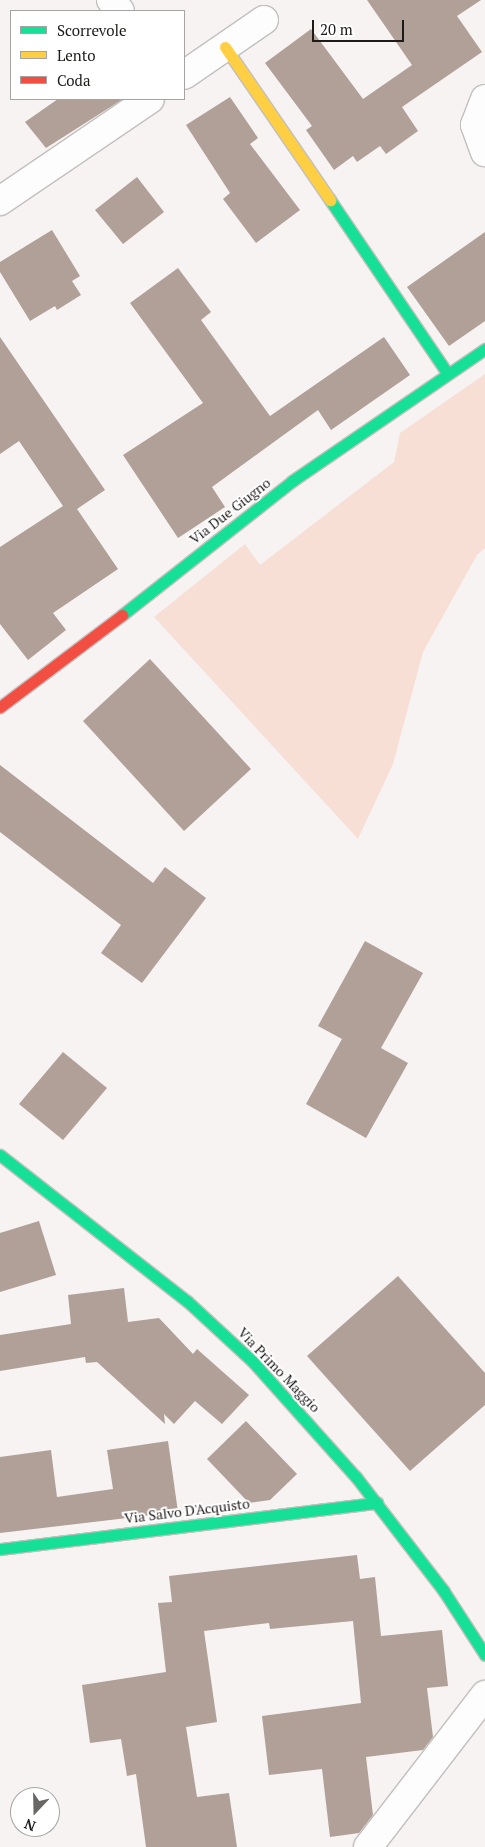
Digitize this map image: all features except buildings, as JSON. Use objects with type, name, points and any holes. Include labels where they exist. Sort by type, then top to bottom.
[{"type":"street","points":[[185,74],[264,20]]},
{"type":"street","points":[[225,47],[448,374]]},
{"type":"street","points":[[485,98],[476,124],[485,152]]},
{"type":"street","points":[[0,201],[149,100]]},
{"type":"street","name":"Via Due Giugno","points":[[0,707],[64,661],[292,481],[485,349]]},
{"type":"street","name":"Via Primo Maggio","points":[[0,1155],[173,1290],[231,1340],[290,1400],[377,1504],[438,1583],[485,1655]]},
{"type":"street","name":"Via Salvo D'Acquisto","points":[[0,1549],[377,1504]]},
{"type":"street","points":[[368,1847],[485,1695]]},
{"type":"shaded area","points":[[485,374],[485,548],[477,555],[423,652],[393,764],[358,839],[154,617],[245,544],[260,565],[394,462],[400,433]]},
{"type":"traffic: fast","points":[[330,200],[448,374]]},
{"type":"traffic: fast","points":[[122,615],[292,481],[485,349]]},
{"type":"traffic: fast","points":[[0,1155],[187,1301],[253,1362],[356,1477],[443,1590],[485,1655]]},
{"type":"traffic: fast","points":[[0,1549],[377,1503]]},
{"type":"traffic: slow","points":[[225,47],[330,200]]},
{"type":"traffic: jam","points":[[0,707],[122,615]]}]
